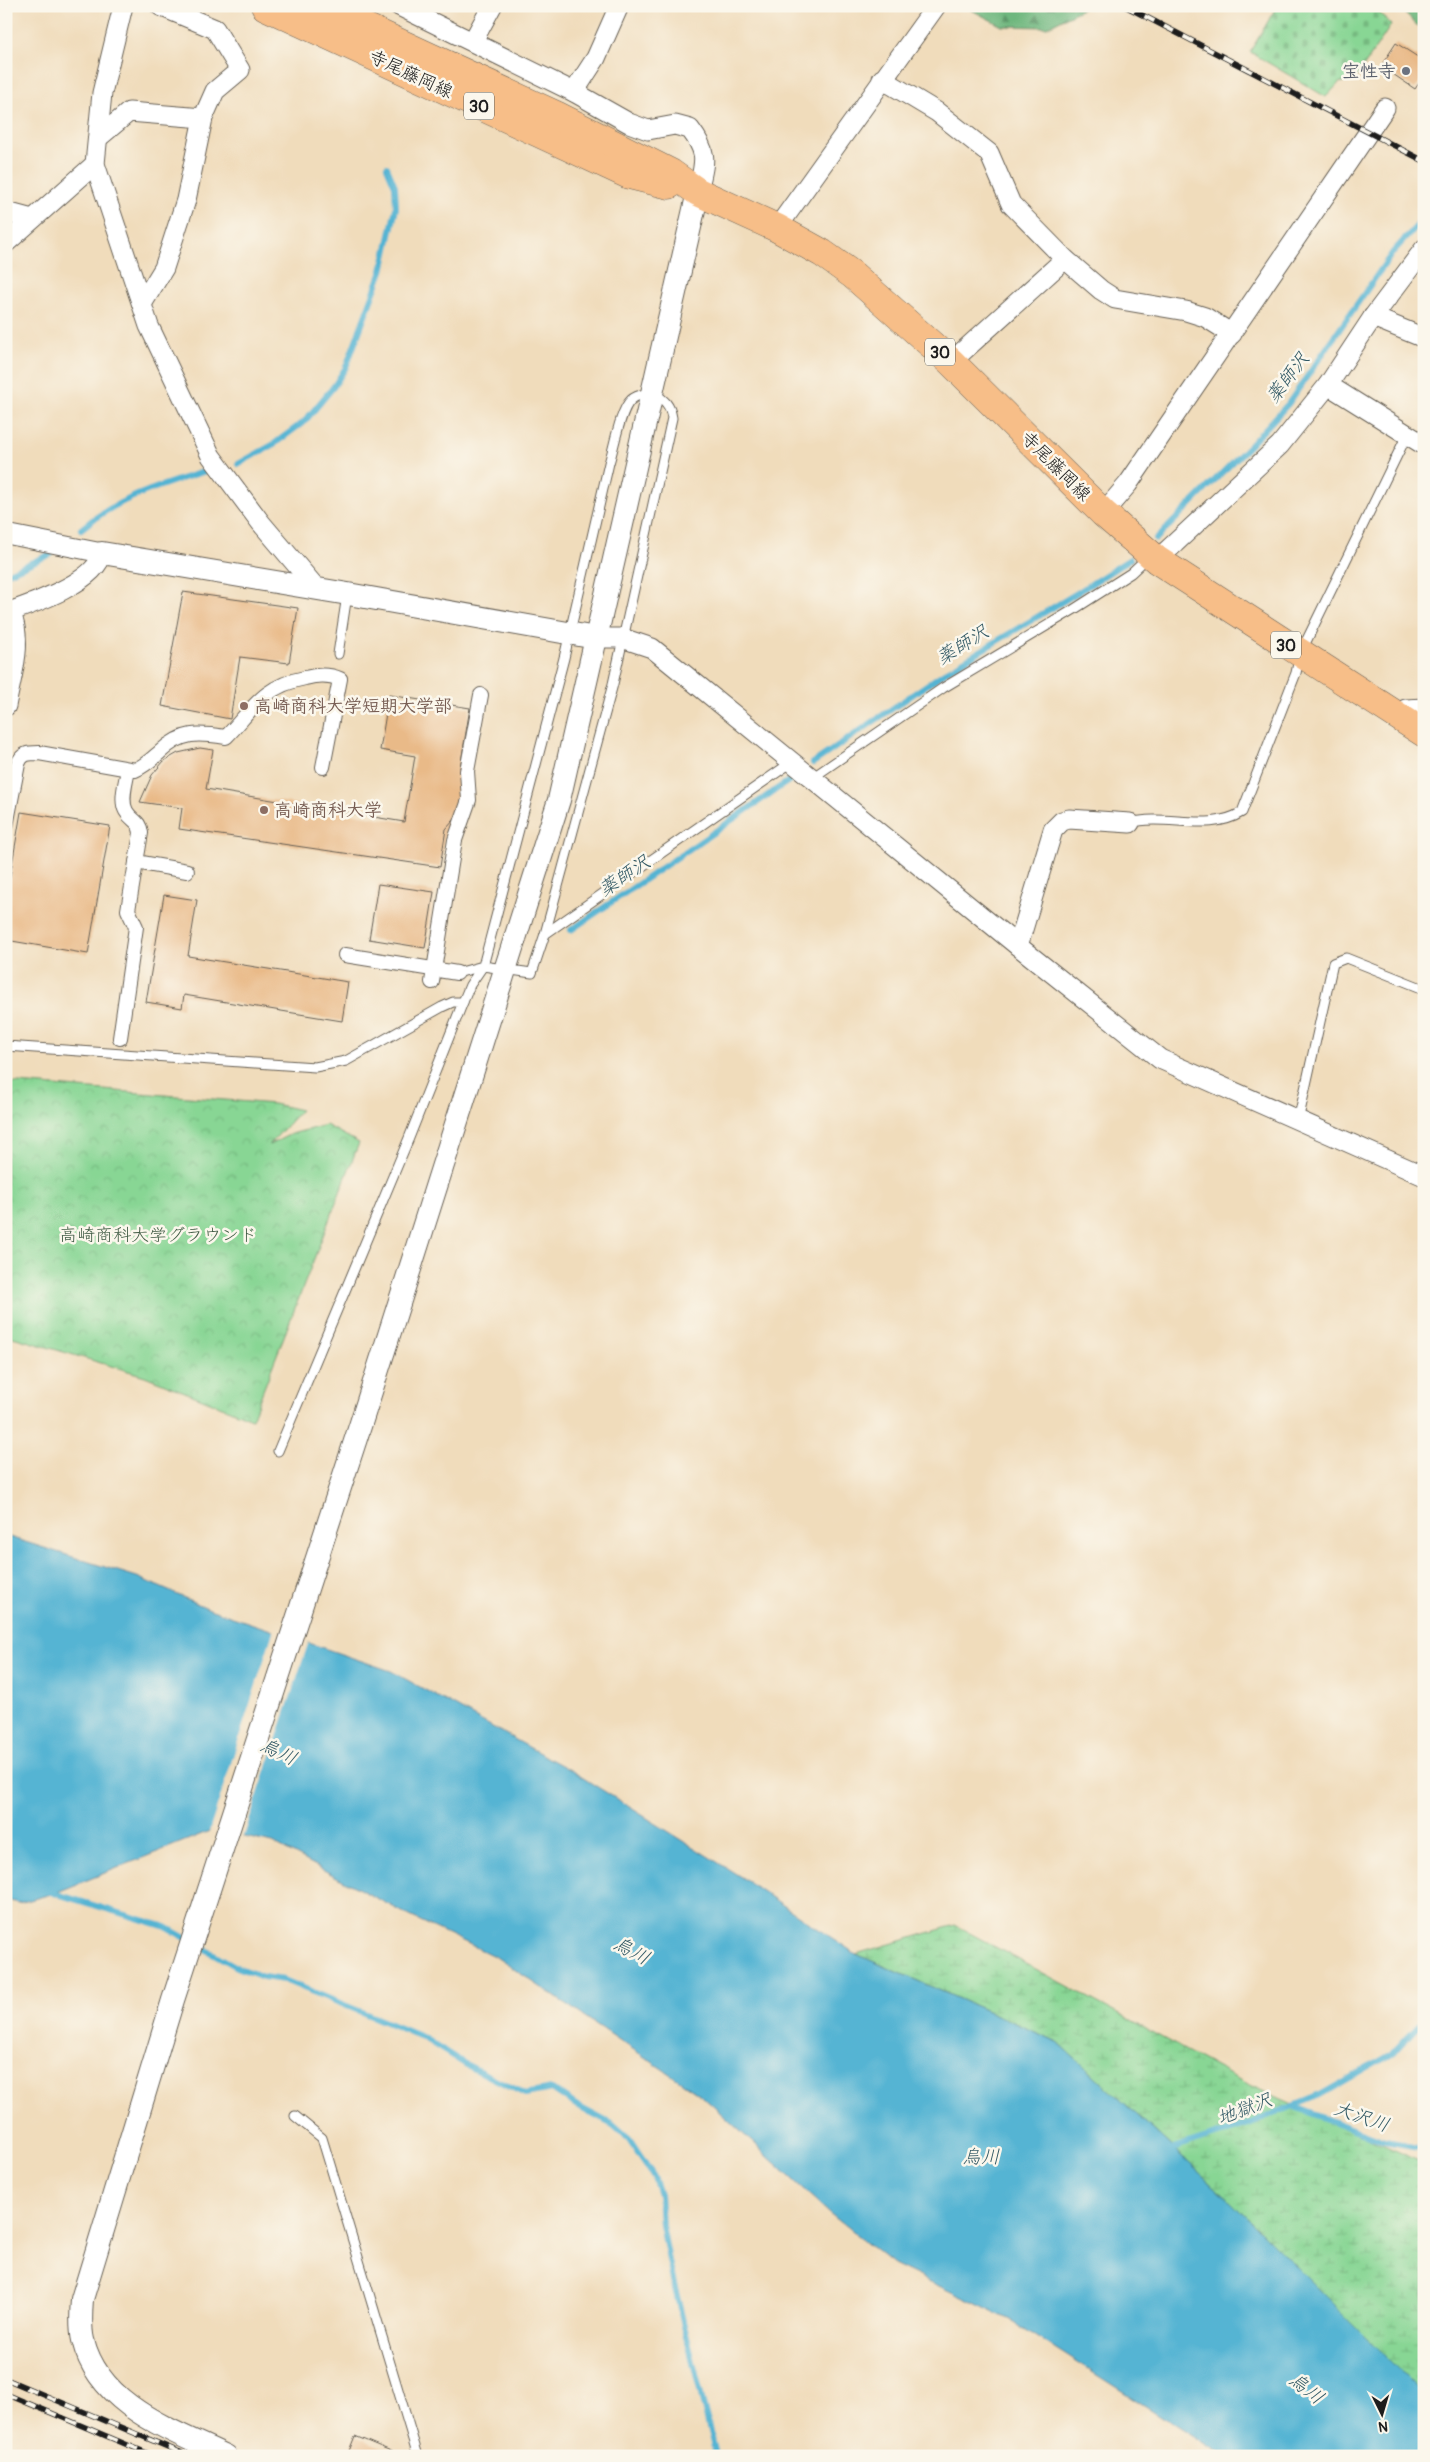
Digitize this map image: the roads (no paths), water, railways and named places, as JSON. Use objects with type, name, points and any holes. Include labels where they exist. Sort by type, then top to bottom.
[{"type":"main road","name":"寺尾藤岡線","points":[[265,6],[628,175],[698,192]]},
{"type":"main road","name":"寺尾藤岡線","points":[[320,6],[558,116],[671,173],[698,192],[777,228],[822,253],[854,275],[951,362],[1103,513],[1154,557],[1424,734]]},
{"type":"street","points":[[123,6],[102,93],[95,164],[149,326],[211,456],[261,523],[316,589]]},
{"type":"street","points":[[142,304],[164,268],[186,200],[203,118],[215,91],[240,70],[215,29],[160,6]]},
{"type":"street","points":[[226,2456],[131,2408],[106,2386],[90,2361],[83,2338],[82,2298],[173,2000],[361,1423],[559,800],[704,161],[702,145],[690,129],[675,126],[648,130],[629,123],[574,92],[399,6]]},
{"type":"street","points":[[473,41],[492,6]]},
{"type":"street","points":[[574,92],[596,58],[619,6]]},
{"type":"street","points":[[777,228],[936,6]]},
{"type":"street","points":[[882,79],[937,112],[989,153],[1011,204],[1065,259],[1114,299],[1186,310],[1205,317],[1232,334]]},
{"type":"street","points":[[1103,513],[1128,484],[1385,108]]},
{"type":"street","points":[[98,138],[129,112],[203,118]]},
{"type":"street","points":[[6,243],[95,164]]},
{"type":"street","points":[[6,212],[32,219]]},
{"type":"street","points":[[1154,557],[1280,445],[1328,385],[1373,317],[1424,249]]},
{"type":"street","points":[[951,362],[1065,259]]},
{"type":"street","points":[[1373,317],[1424,338]]},
{"type":"street","points":[[1328,385],[1424,445]]},
{"type":"street","points":[[6,534],[102,553],[348,594],[570,634],[596,638],[622,638],[652,648],[1160,1060],[1424,1176]]},
{"type":"street","points":[[6,706],[18,641],[17,626],[8,612],[52,594],[86,576],[100,562],[102,553]]},
{"type":"street","points":[[6,826],[18,764],[21,757],[26,754],[39,753],[128,770],[144,767],[171,741],[182,736],[197,734],[226,737],[254,703],[267,692],[293,680],[315,676],[340,679],[323,767]]},
{"type":"street","points":[[433,975],[455,840],[469,800],[467,771],[482,695]]},
{"type":"street","points":[[1394,714],[1406,709],[1424,708]]},
{"type":"street","points":[[120,1038],[136,927],[128,910],[141,834],[140,823],[125,810],[123,798],[128,770]]},
{"type":"street","points":[[1018,946],[1053,830],[1062,821],[1069,819],[1130,822]]},
{"type":"street","points":[[136,862],[187,871]]},
{"type":"street","points":[[345,955],[433,975],[457,972]]},
{"type":"lane","points":[[278,1451],[410,1138],[462,1002],[470,985],[483,966],[529,798],[624,410],[629,401],[636,396],[653,392],[671,408],[672,418],[612,684],[545,934],[532,973],[483,966],[457,972]]},
{"type":"lane","points":[[1130,822],[1142,819],[1206,822],[1234,818],[1242,812],[1296,673],[1300,654],[1407,435]]},
{"type":"lane","points":[[812,778],[943,688],[1073,610],[1154,557]]},
{"type":"lane","points":[[338,654],[348,594]]},
{"type":"lane","points":[[545,934],[792,762]]},
{"type":"lane","points":[[1298,1121],[1333,963],[1346,958],[1424,989]]},
{"type":"lane","points":[[6,1046],[315,1067],[346,1061],[442,1007],[452,1002],[462,1002]]},
{"type":"lane","points":[[295,2116],[322,2138],[418,2456]]},
{"type":"water","name":"烏川","points":[[6,1536],[137,1577],[212,1610],[391,1671],[572,1771],[741,1877],[856,1954],[1058,2042],[1228,2199],[1424,2395],[1424,2456],[1224,2456],[1012,2321],[893,2264],[828,2212],[701,2095],[496,1957],[410,1916],[273,1843],[212,1830],[55,1893],[19,1903],[6,1900]]},
{"type":"waterway","points":[[238,464],[274,444],[305,421],[334,386],[346,367],[382,271],[396,208],[395,186],[387,167]]},
{"type":"waterway","name":"薬師沢","points":[[1156,539],[1288,404],[1393,252],[1424,218]]},
{"type":"waterway","points":[[81,529],[110,509],[140,494],[206,471]]},
{"type":"waterway","points":[[6,574],[51,554]]},
{"type":"waterway","name":"薬師沢","points":[[813,763],[947,671],[1130,559]]},
{"type":"waterway","name":"薬師沢","points":[[571,930],[793,778]]},
{"type":"waterway","points":[[47,1891],[166,1927],[237,1967],[263,1977],[284,1980],[422,2037],[465,2064],[525,2094],[552,2089],[579,2107],[613,2125],[629,2139],[654,2177],[660,2194],[662,2225],[672,2276],[716,2456]]},
{"type":"waterway","name":"地獄沢","points":[[1167,2151],[1240,2127],[1320,2095],[1392,2054],[1424,2019]]},
{"type":"waterway","name":"大沢川","points":[[1292,2106],[1385,2141],[1424,2148]]},
{"type":"railway","points":[[1125,6],[1424,161]]},
{"type":"railway","points":[[6,2379],[189,2456]]},
{"type":"railway","points":[[6,2394],[154,2456]]},
{"type":"place","name":"宝性寺","points":[[1406,71]]},
{"type":"place","name":"高崎商科大学短期大学部","points":[[244,706]]},
{"type":"place","name":"高崎商科大学","points":[[264,810]]},
{"type":"park label","name":"高崎商科大学グラウンド","points":[[158,1235]]}]
